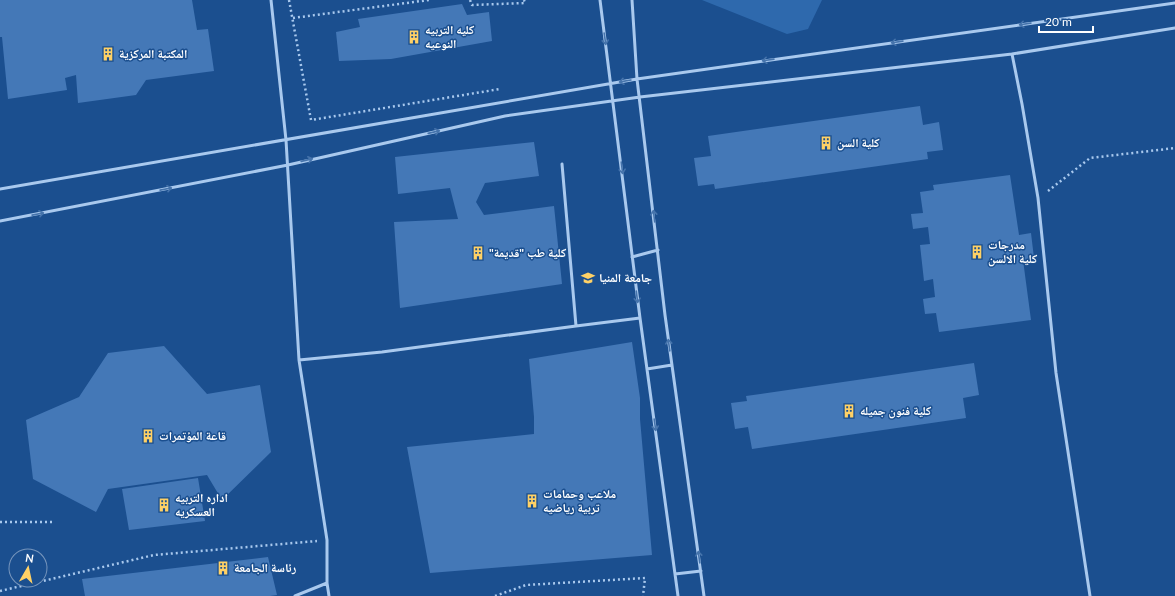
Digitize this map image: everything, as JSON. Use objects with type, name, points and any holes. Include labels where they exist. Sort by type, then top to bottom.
[{"type":"lane","points":[[271,0],[288,165],[299,360],[327,540],[327,583],[329,596]]},
{"type":"lane","points":[[600,0],[614,101],[632,258],[678,596]]},
{"type":"lane","points":[[632,0],[637,79],[672,365],[704,596]]},
{"type":"lane","points":[[0,189],[611,83],[1175,3]]},
{"type":"lane","points":[[0,221],[288,165],[505,116],[640,97],[1012,54],[1175,28]]},
{"type":"lane","points":[[1012,54],[1038,198],[1056,373],[1090,596]]},
{"type":"lane","points":[[562,164],[576,326]]},
{"type":"lane","points":[[632,258],[658,250]]},
{"type":"lane","points":[[299,360],[382,352],[640,318]]},
{"type":"lane","points":[[647,369],[672,365]]},
{"type":"lane","points":[[675,574],[701,571]]},
{"type":"lane","points":[[295,596],[327,583]]},
{"type":"path","points":[[289,0],[311,120],[500,89]]},
{"type":"path","points":[[293,18],[429,0]]},
{"type":"path","points":[[470,0],[472,5],[525,3],[524,0]]},
{"type":"path","points":[[1038,198],[1090,158],[1175,148]]},
{"type":"path","points":[[0,522],[52,522]]},
{"type":"path","points":[[0,591],[154,555],[327,540]]},
{"type":"path","points":[[495,596],[526,585],[645,578],[643,596]]},
{"type":"shaded area","points":[[702,0],[822,0],[808,29],[787,34]]},
{"type":"building","name":"المكتبة المركزية","points":[[0,0],[192,0],[197,30],[208,29],[214,71],[146,80],[136,95],[78,103],[76,75],[65,78],[67,90],[8,99],[2,37],[0,37]]},
{"type":"building","name":"كليه التربيه النوعيه","points":[[462,4],[467,15],[489,12],[492,41],[391,59],[339,61],[336,32],[360,27],[358,19]]},
{"type":"building","name":"كلية السن","points":[[920,106],[923,125],[939,122],[943,150],[927,152],[928,159],[715,189],[714,184],[698,186],[694,158],[711,156],[708,136]]},
{"type":"building","name":"\"كلية طب \"قديمة","points":[[534,142],[539,176],[485,183],[476,202],[484,215],[554,206],[562,284],[400,308],[394,222],[458,219],[450,188],[398,194],[395,157]]},
{"type":"building","name":"مدرجات كلية الالسن","points":[[1010,175],[1019,235],[1031,233],[1034,258],[1023,260],[1031,320],[939,332],[936,313],[925,314],[923,299],[935,297],[933,279],[924,281],[920,245],[930,244],[928,227],[913,229],[911,214],[923,213],[920,192],[934,190],[933,185]]},
{"type":"building","name":"ملاعب وحمامات تربية رياضيه","points":[[632,342],[640,398],[640,419],[652,555],[430,573],[407,447],[534,434],[529,359]]},
{"type":"building","name":"قاعة المؤتمرات","points":[[164,346],[207,394],[260,385],[271,452],[222,500],[207,475],[108,489],[96,512],[33,479],[26,420],[79,397],[108,353]]},
{"type":"building","name":"كلية فنون جميله","points":[[974,363],[979,395],[963,398],[966,418],[752,449],[748,427],[735,429],[731,403],[747,401],[746,396]]},
{"type":"building","name":"اداره التربيه العسكريه","points":[[198,478],[205,521],[129,530],[122,489]]},
{"type":"building","name":"رئاسة الجامعة","points":[[268,557],[277,595],[85,596],[82,579]]},
{"type":"place","name":"كليه التربيه النوعيه","points":[[414,37]]},
{"type":"place","name":"المكتبة المركزية","points":[[108,54]]},
{"type":"place","name":"كلية السن","points":[[826,143]]},
{"type":"place","name":"مدرجات كلية الالسن","points":[[977,252]]},
{"type":"place","name":"\"كلية طب \"قديمة","points":[[478,253]]},
{"type":"place","name":"جامعة المنيا","points":[[588,278]]},
{"type":"place","name":"كلية فنون جميله","points":[[849,411]]},
{"type":"place","name":"قاعة المؤتمرات","points":[[148,436]]},
{"type":"place","name":"ملاعب وحمامات تربية رياضيه","points":[[532,501]]},
{"type":"place","name":"اداره التربيه العسكريه","points":[[164,505]]},
{"type":"place","name":"رئاسة الجامعة","points":[[223,568]]}]
